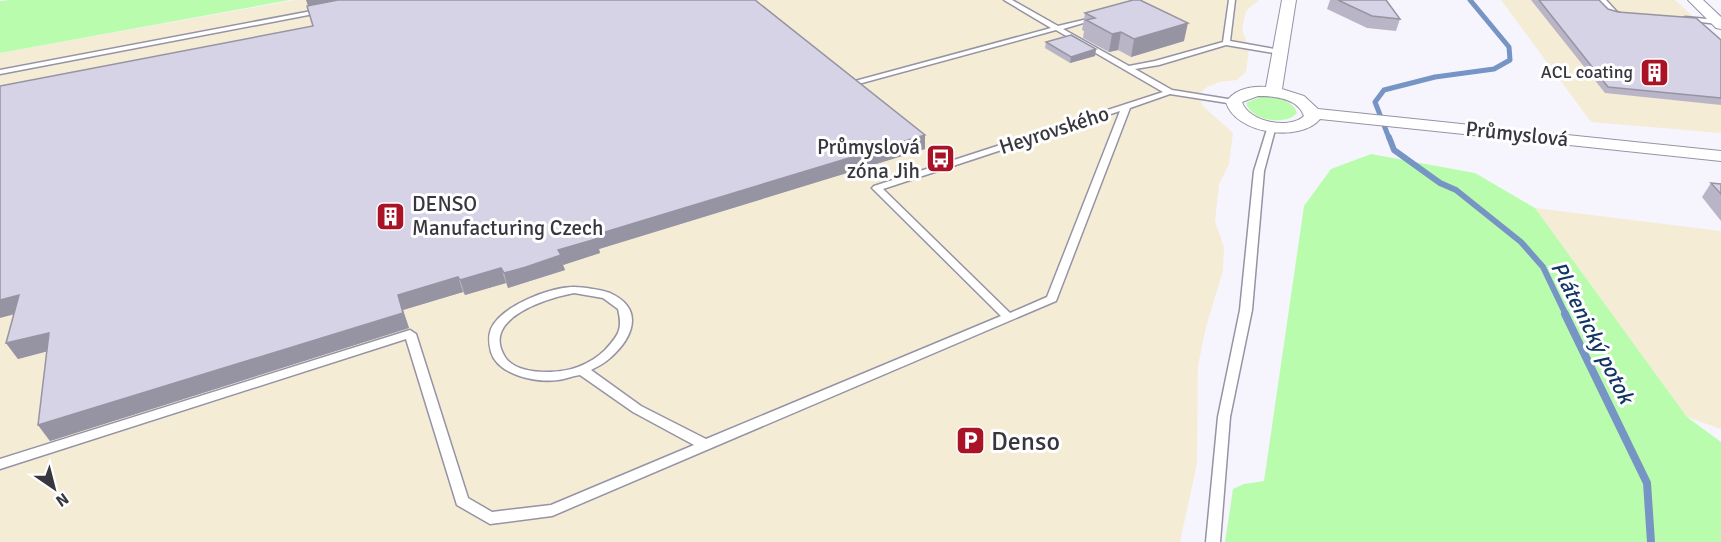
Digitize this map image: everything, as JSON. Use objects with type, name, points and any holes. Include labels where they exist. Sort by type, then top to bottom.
[{"type":"street","points":[[1273,92],[1289,0]]},
{"type":"street","points":[[1695,0],[1719,23]]},
{"type":"street","points":[[1273,92],[1299,100],[1308,106],[1313,113],[1311,120],[1303,125],[1289,128],[1272,126],[1243,116],[1236,109],[1234,102],[1244,94],[1273,92]]},
{"type":"street","name":"Průmyslová","points":[[1313,113],[1721,156]]},
{"type":"lane","points":[[1007,0],[1170,92]]},
{"type":"lane","points":[[1226,43],[1232,0]]},
{"type":"lane","points":[[1602,0],[1615,14],[1627,15]]},
{"type":"lane","points":[[0,72],[335,9]]},
{"type":"lane","points":[[859,81],[1110,14]]},
{"type":"lane","points":[[1672,18],[1719,23]]},
{"type":"lane","points":[[1128,68],[1156,63],[1226,43],[1280,52]]},
{"type":"lane","name":"Heyrovského","points":[[1009,318],[877,188],[1170,92],[1234,102]]},
{"type":"lane","points":[[0,464],[410,334],[462,501],[490,518],[552,510],[1053,299],[1126,107]]},
{"type":"lane","points":[[1213,542],[1224,417],[1246,310],[1259,171],[1272,126]]},
{"type":"lane","points":[[582,370],[610,355],[626,334],[627,315],[613,299],[589,291],[559,292],[543,296],[516,310],[499,329],[495,340],[495,350],[508,366],[533,376],[549,376],[582,370],[637,409],[706,445]]},
{"type":"shaded area","name":"Denso","points":[[295,0],[1259,0],[1246,11],[1242,29],[1249,49],[1246,72],[1237,80],[1220,82],[1207,87],[1198,95],[1203,106],[1233,133],[1229,164],[1219,184],[1215,221],[1224,247],[1223,271],[1206,327],[1198,366],[1197,464],[1180,542],[0,542],[0,53]]},
{"type":"shaded area","points":[[1501,0],[1675,0],[1721,42],[1721,133],[1591,122]]},
{"type":"shaded area","points":[[1535,208],[1721,231],[1721,429],[1687,417]]},
{"type":"green space","points":[[290,0],[0,53],[0,1]]},
{"type":"green space","points":[[1260,97],[1287,101],[1297,113],[1285,119],[1261,118],[1249,109],[1246,103]]},
{"type":"green space","points":[[1371,154],[1475,173],[1535,208],[1687,417],[1721,442],[1721,542],[1225,542],[1233,489],[1244,484],[1264,481],[1304,206],[1331,169]]},
{"type":"building","name":"DENSO Manufacturing Czech","points":[[338,0],[755,0],[925,135],[595,235],[596,239],[558,250],[561,255],[526,267],[504,273],[501,268],[460,280],[458,277],[398,295],[403,313],[38,425],[49,333],[6,343],[19,295],[0,300],[0,86],[313,26],[307,6]]},
{"type":"building","points":[[1140,0],[1188,23],[1134,39],[1121,32],[1112,34],[1086,20],[1095,18],[1085,13]]},
{"type":"building","points":[[1338,0],[1386,0],[1400,19],[1372,16]]},
{"type":"building","name":"ACL coating","points":[[1539,0],[1599,0],[1608,9],[1618,12],[1696,18],[1721,40],[1721,98],[1608,87]]},
{"type":"building","points":[[1071,35],[1096,49],[1071,57],[1046,42]]},
{"type":"building","points":[[1711,183],[1721,184],[1721,194]]},
{"type":"waterway","name":"Plátenický potok","points":[[1389,138],[1375,102],[1384,90],[1435,77],[1494,69],[1510,60],[1509,47],[1470,0]]},
{"type":"waterway","name":"Plátenický potok","points":[[1389,137],[1394,150],[1440,183],[1456,190],[1521,242],[1543,267],[1566,315]]},
{"type":"waterway","name":"Plátenický potok","points":[[1565,314],[1647,483],[1651,542]]},
{"type":"place","name":"ACL coating","points":[[1654,72]]},
{"type":"place","name":"Průmyslová zóna Jih","points":[[941,159]]},
{"type":"place","name":"DENSO Manufacturing Czech","points":[[391,216]]},
{"type":"place","name":"Denso","points":[[970,441]]}]
